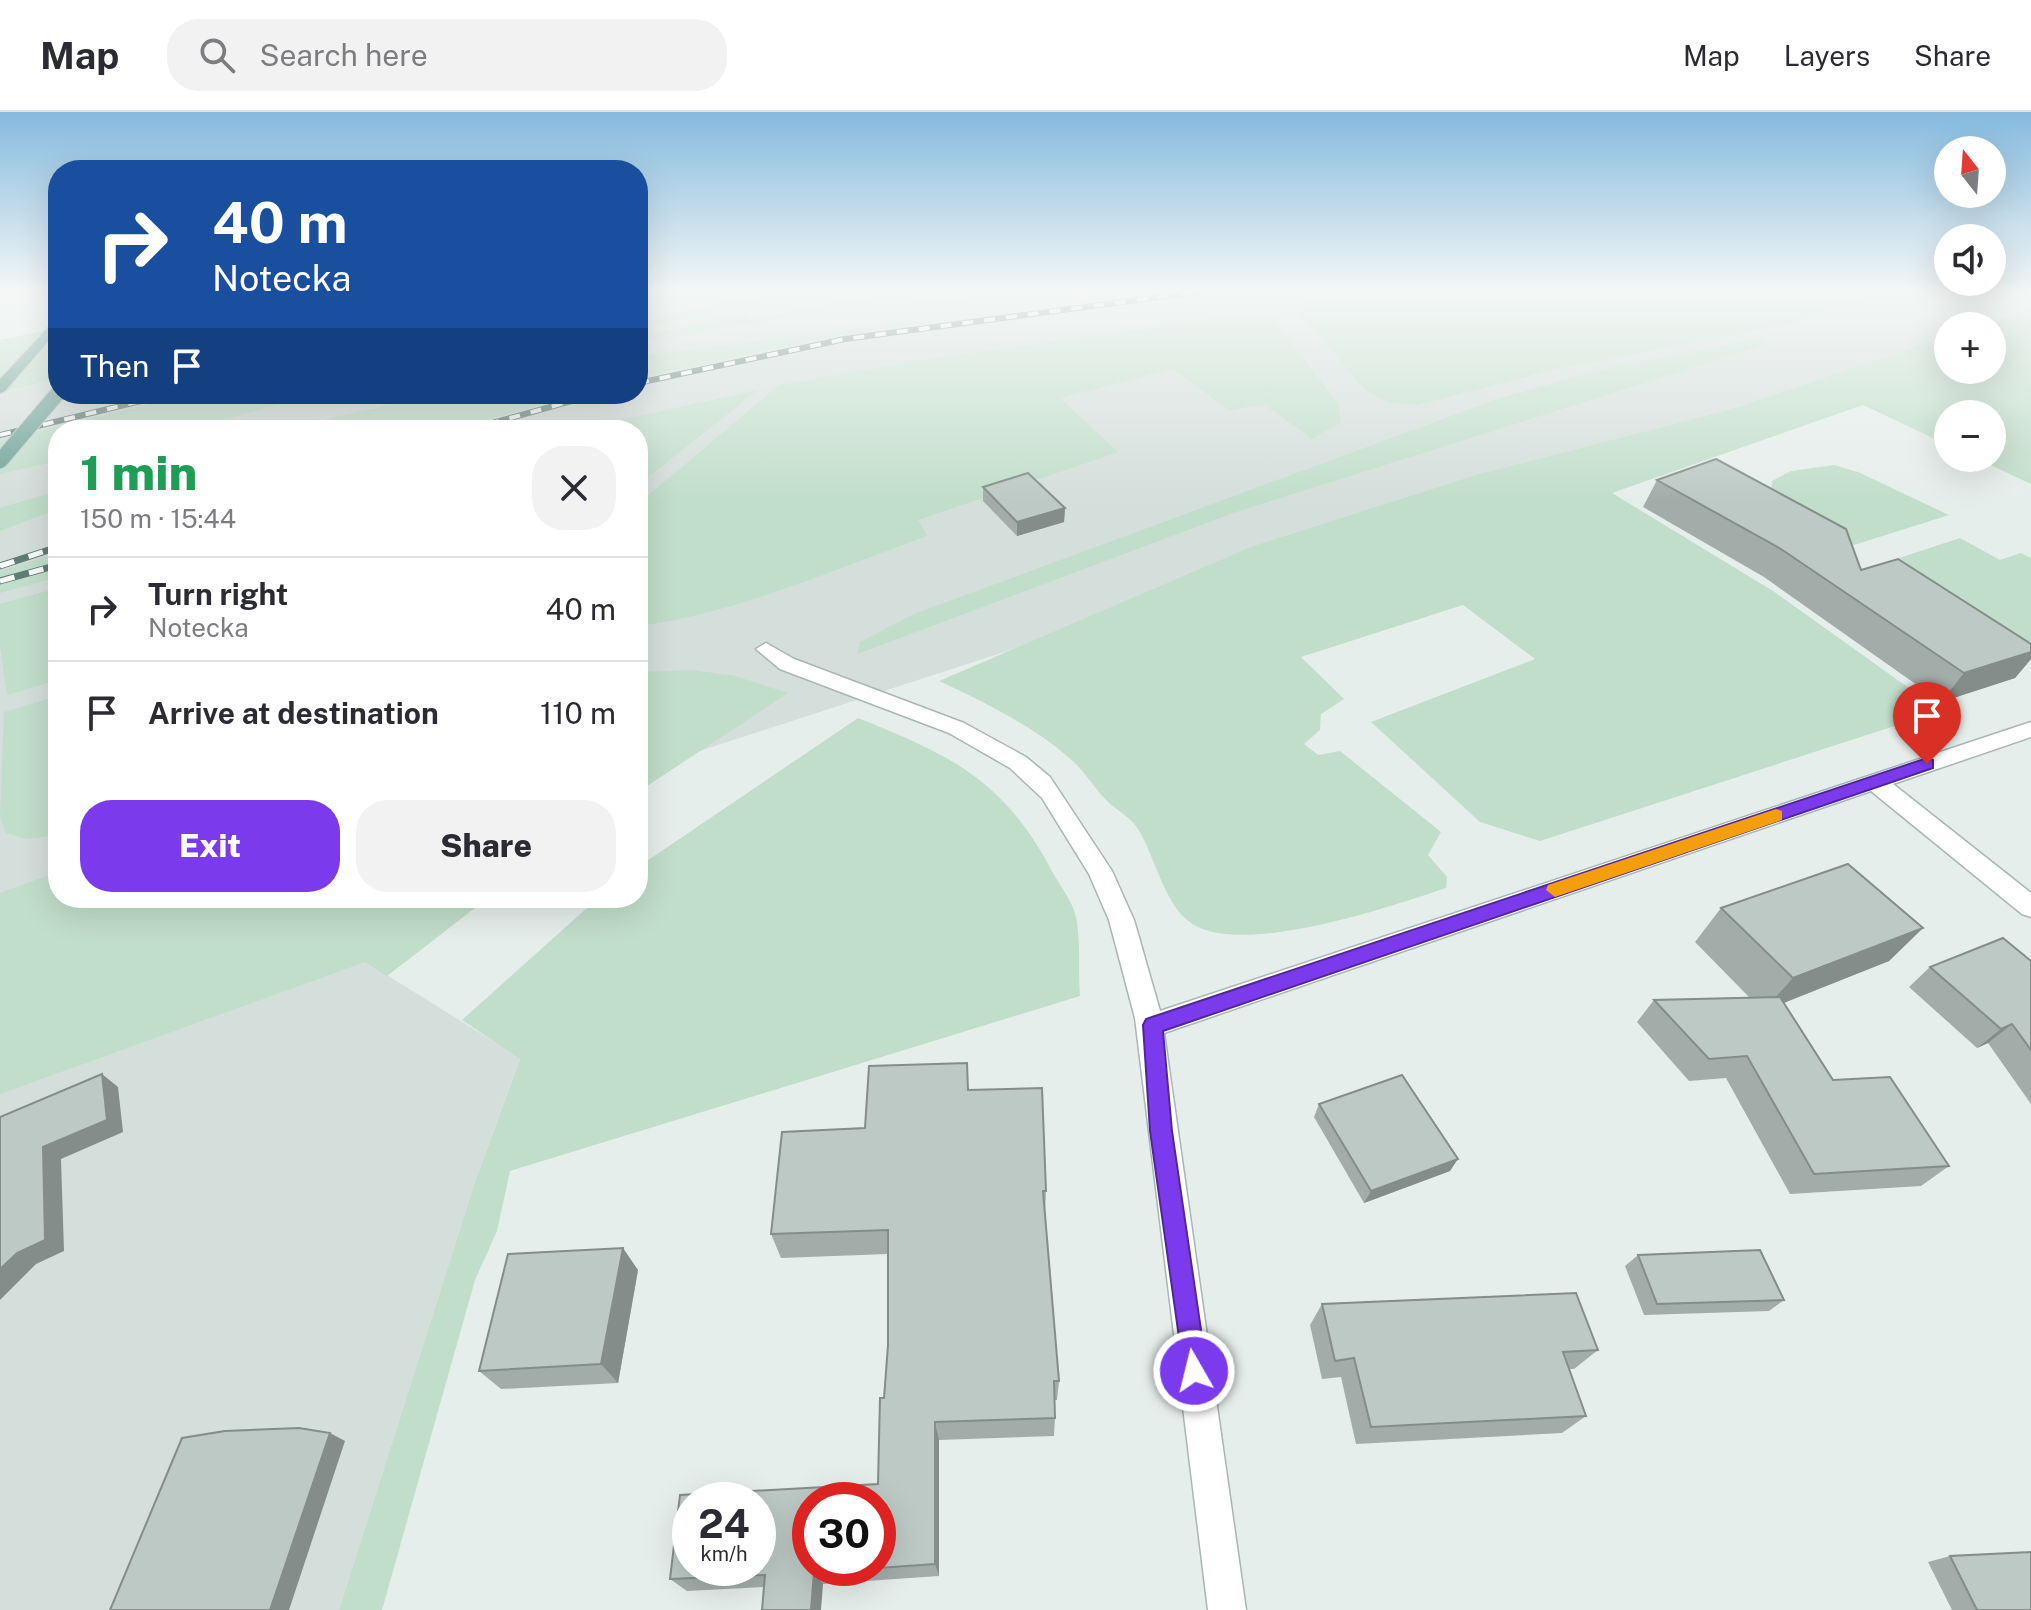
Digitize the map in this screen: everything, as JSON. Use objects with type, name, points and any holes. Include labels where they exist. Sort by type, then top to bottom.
[{"type":"main road","points":[[0,388],[23,362]]},
{"type":"main road","points":[[0,461],[49,404]]},
{"type":"street","points":[[766,649],[787,664],[956,729],[1003,751],[1043,784],[1087,846],[1111,891],[1132,940],[1153,1025],[1161,1131],[1227,1610]]},
{"type":"street","points":[[1153,1025],[2031,729]]},
{"type":"street","points":[[1875,782],[2031,907]]},
{"type":"shaded area","points":[[648,362],[1896,362],[648,768],[648,420],[48,420],[48,908],[106,908],[366,962],[520,1058],[475,1182],[339,1610],[0,1610],[0,392],[48,381],[48,404],[648,404]]},
{"type":"shaded area","points":[[2006,362],[2031,362],[2031,393],[2006,378]]},
{"type":"green space","points":[[0,362],[48,362],[48,381],[0,392]]},
{"type":"green space","points":[[648,362],[711,362],[648,376]]},
{"type":"green space","points":[[914,362],[1306,362],[1338,404],[1341,422],[1312,439],[1264,404],[1229,410],[1173,369],[1060,398],[1118,452],[918,520],[927,536],[820,576],[748,601],[648,624],[648,496],[779,385]]},
{"type":"green space","points":[[1341,362],[1594,362],[1418,405],[1387,402],[1365,390]]},
{"type":"green space","points":[[1641,362],[1711,362],[1233,513],[857,654],[860,642],[914,614],[1500,398]]},
{"type":"green space","points":[[1871,362],[1934,362],[1934,384],[2006,384],[2006,362],[2031,362],[2031,484],[2006,472],[2006,400],[1934,400],[1934,438],[1863,405],[1612,493],[1773,591],[1941,711],[1540,841],[1480,822],[1371,722],[1535,659],[1463,605],[1301,657],[1344,699],[1321,714],[1320,730],[1304,744],[1318,755],[1340,751],[1441,832],[1428,855],[1447,877],[1446,888],[1314,926],[1240,935],[1209,931],[1187,920],[1178,911],[1135,825],[1106,800],[1075,763],[1027,727],[939,681],[1251,547],[1476,475],[1729,410]]},
{"type":"green space","points":[[758,390],[648,477],[648,420],[621,420]]},
{"type":"green space","points":[[150,404],[282,404],[222,420],[85,420]]},
{"type":"green space","points":[[391,404],[542,404],[486,420],[323,420]]},
{"type":"green space","points":[[48,429],[48,463],[0,474],[0,441]]},
{"type":"green space","points":[[1834,465],[1858,472],[1949,515],[1854,545],[1784,507],[1771,493],[1772,481],[1791,471]]},
{"type":"green space","points":[[48,494],[48,513],[0,531],[0,508]]},
{"type":"green space","points":[[1960,538],[2000,560],[2021,553],[2031,558],[2031,661],[1884,563]]},
{"type":"green space","points":[[48,556],[48,580],[0,593],[0,571]]},
{"type":"green space","points":[[48,591],[48,683],[7,695],[0,647],[0,604]]},
{"type":"green space","points":[[693,670],[735,676],[788,693],[648,785],[648,672]]},
{"type":"green space","points":[[48,699],[48,836],[26,839],[6,833],[0,818],[4,712]]},
{"type":"green space","points":[[858,718],[949,759],[995,793],[1015,815],[1034,841],[1074,911],[1078,926],[1080,996],[510,1171],[497,1231],[475,1280],[382,1610],[339,1610],[475,1182],[520,1059],[462,1020],[587,908],[648,908],[648,860]]},
{"type":"green space","points":[[48,876],[48,908],[475,908],[387,976],[365,962],[0,1094],[0,893]]},
{"type":"building","points":[[1716,459],[1846,529],[1861,570],[1898,559],[2031,644],[2031,652],[1964,673],[1781,549],[1657,480]]},
{"type":"building","points":[[1028,473],[1065,508],[1017,522],[983,487]]},
{"type":"building","points":[[1848,864],[1923,928],[1793,978],[1721,908]]},
{"type":"building","points":[[2003,938],[2031,961],[2031,1050],[2012,1024],[2001,1029],[1930,967]]},
{"type":"building","points":[[1780,997],[1833,1080],[1890,1077],[1949,1166],[1814,1174],[1747,1056],[1709,1059],[1654,1000]]},
{"type":"building","points":[[967,1063],[968,1090],[1042,1088],[1046,1191],[1043,1191],[1059,1381],[1054,1381],[1055,1418],[935,1422],[935,1564],[896,1567],[896,1482],[878,1482],[880,1398],[884,1398],[888,1345],[888,1230],[771,1234],[782,1132],[865,1128],[869,1066]]},
{"type":"building","points":[[102,1074],[107,1120],[43,1147],[45,1240],[17,1253],[0,1269],[0,1117]]},
{"type":"building","points":[[1402,1075],[1458,1159],[1371,1191],[1319,1104]]},
{"type":"building","points":[[623,1248],[601,1364],[479,1371],[508,1254]]},
{"type":"building","points":[[1760,1250],[1784,1300],[1657,1304],[1638,1255]]},
{"type":"building","points":[[1576,1293],[1598,1350],[1563,1352],[1586,1416],[1371,1427],[1354,1358],[1335,1361],[1322,1304]]},
{"type":"building","points":[[299,1428],[330,1433],[270,1610],[110,1610],[182,1438],[225,1431]]},
{"type":"building","points":[[792,1489],[792,1586],[813,1586],[811,1610],[762,1610],[764,1586],[776,1586],[776,1490]]},
{"type":"building","points":[[2031,1552],[2031,1610],[1977,1610],[1950,1556]]},
{"type":"railway","points":[[648,381],[737,362]]},
{"type":"railway","points":[[62,420],[129,404]]},
{"type":"railway","points":[[503,420],[561,404]]},
{"type":"railway","points":[[0,435],[48,423]]},
{"type":"railway","points":[[0,566],[48,550]]},
{"type":"railway","points":[[0,581],[48,568]]},
{"type":"slow traffic","points":[[1555,890],[1776,815]]},
{"type":"route","points":[[1194,1371],[1161,1131],[1153,1025],[1927,764]]}]
